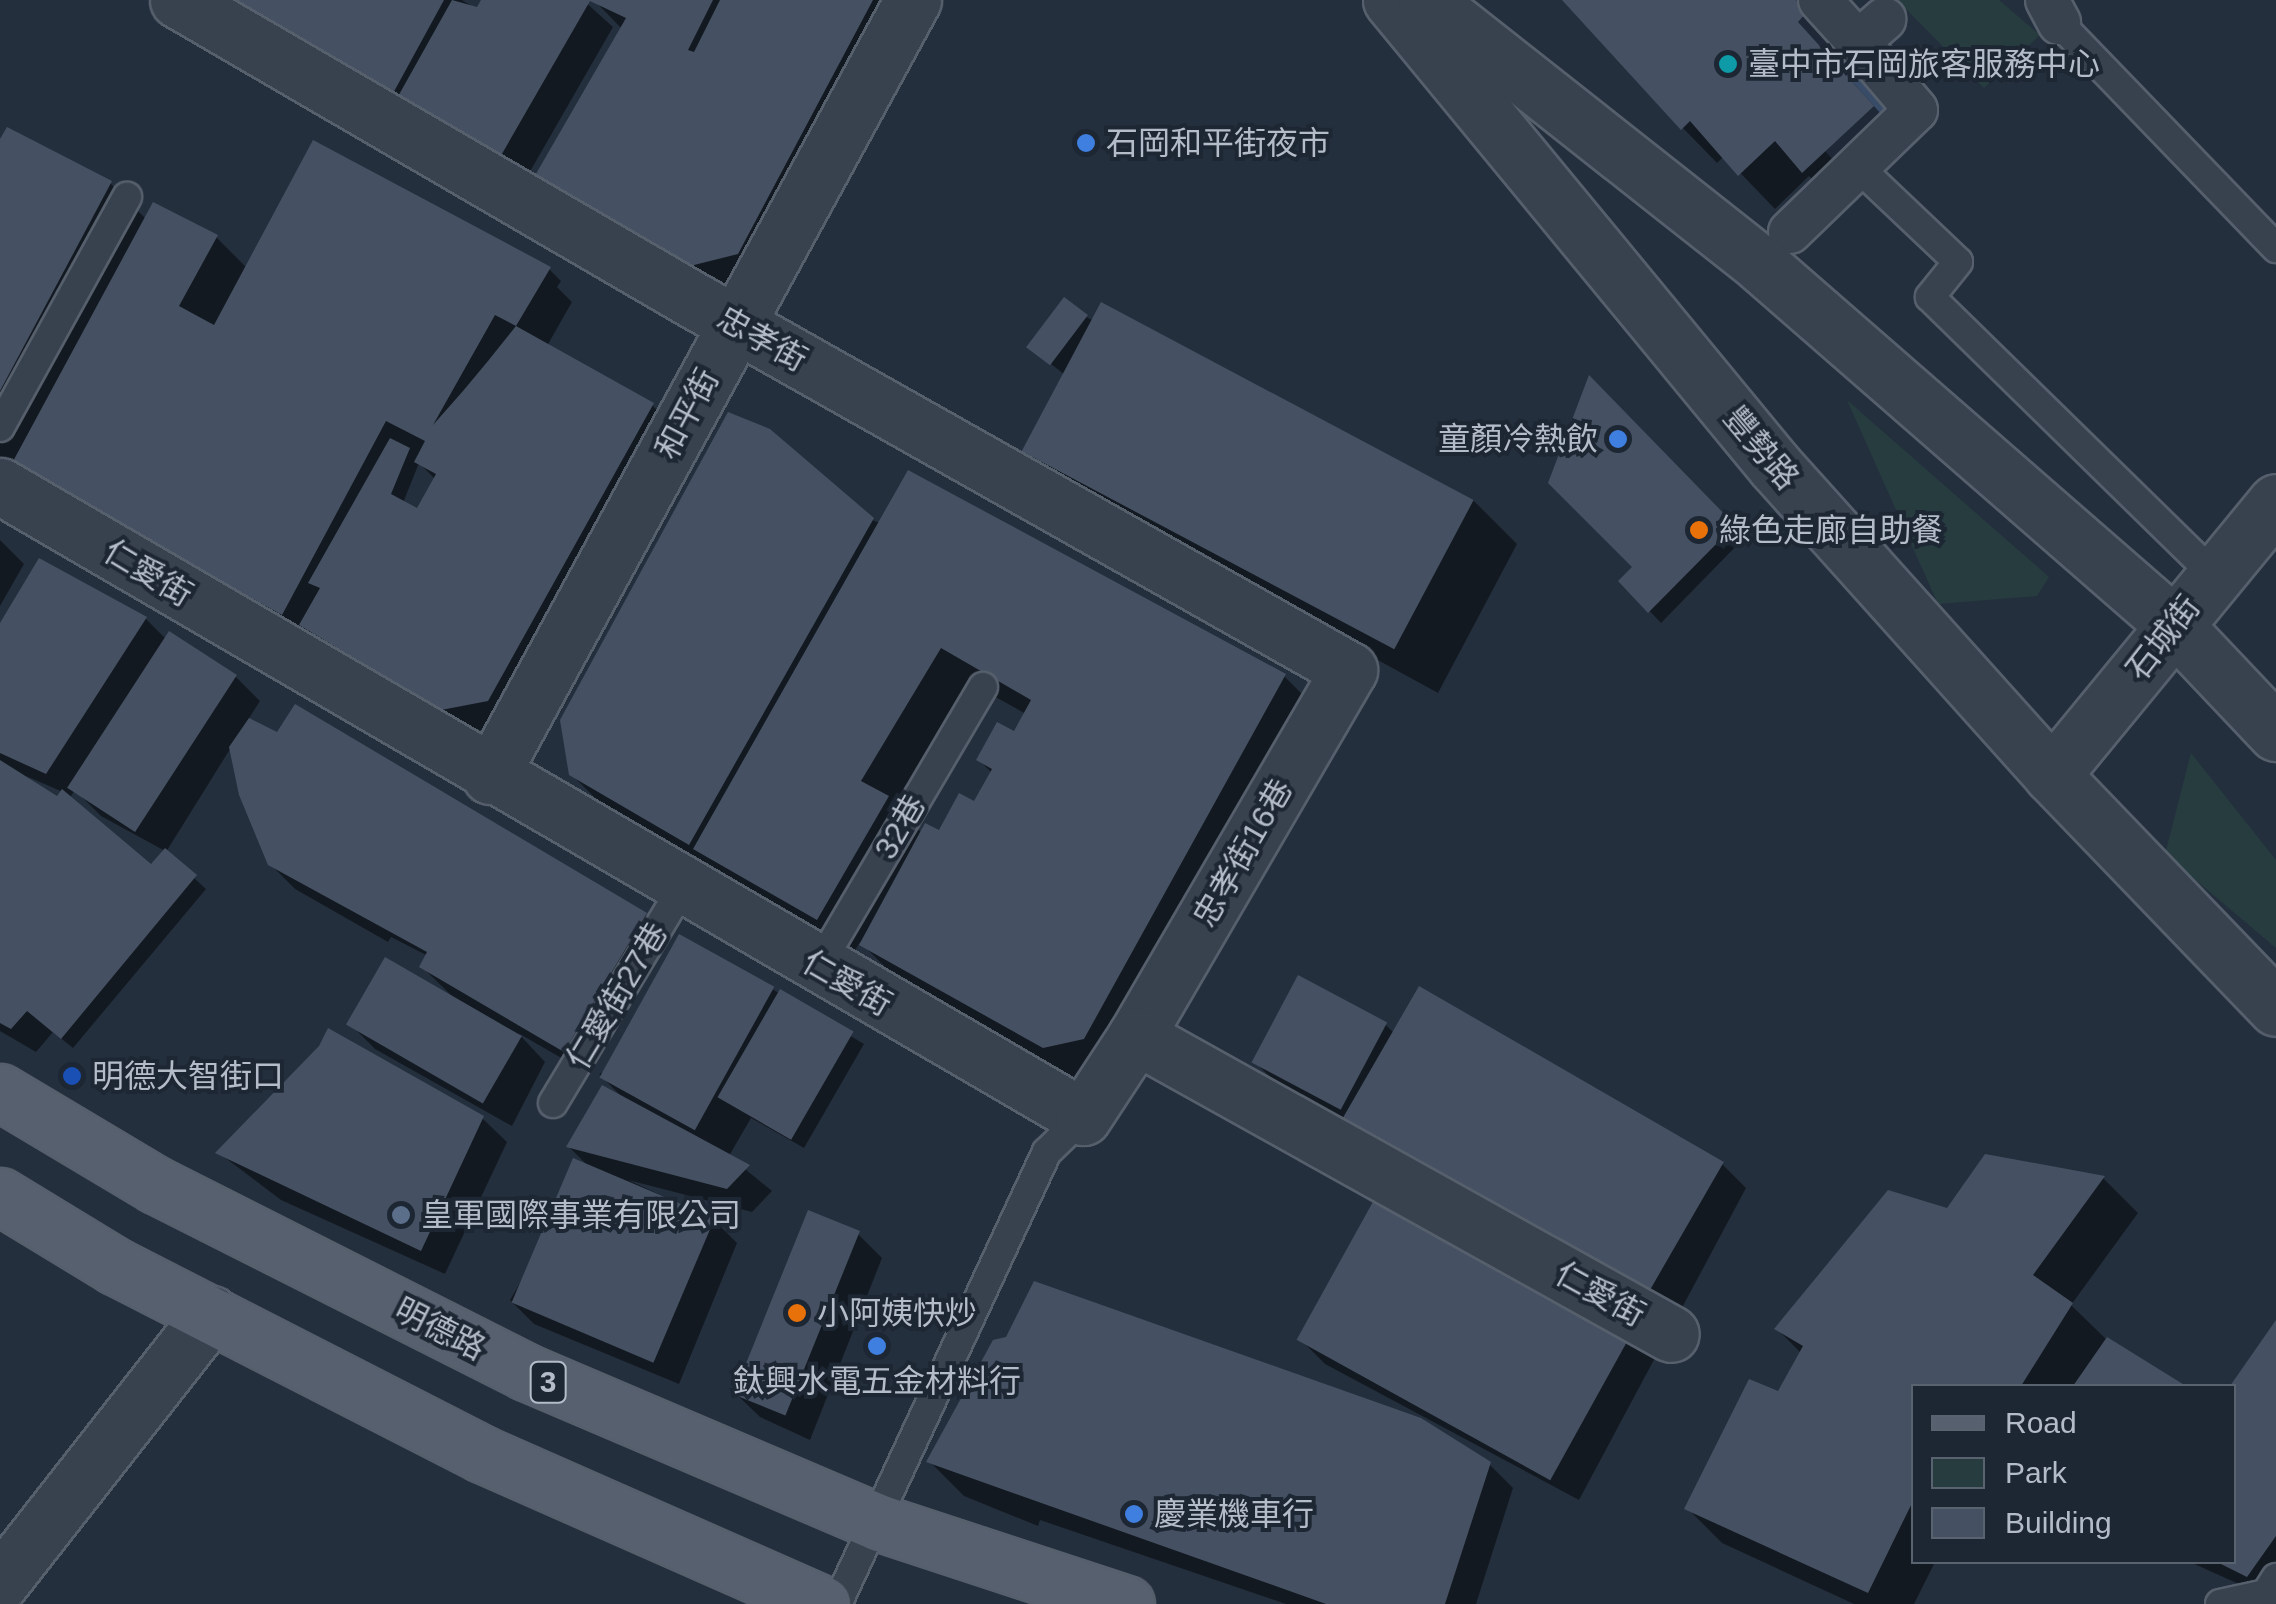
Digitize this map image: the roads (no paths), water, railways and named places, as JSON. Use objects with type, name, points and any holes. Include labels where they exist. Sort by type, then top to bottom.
[{"type":"main road","name":"明德路","points":[[0,1092],[156,1185],[526,1372],[880,1523],[1126,1604]]},
{"type":"main road","points":[[0,1196],[115,1266],[482,1454],[822,1604]]},
{"type":"street","name":"忠孝街","points":[[178,0],[735,324],[1349,670]]},
{"type":"street","name":"和平街","points":[[490,776],[913,0]]},
{"type":"street","name":"豐勢路","points":[[1391,0],[1775,466],[2052,775],[2276,1008]]},
{"type":"street","points":[[1426,0],[1760,264],[2174,625],[2276,734]]},
{"type":"street","points":[[1790,232],[1836,170],[1916,110],[1871,30],[1820,0]]},
{"type":"street","name":"仁愛街","points":[[0,486],[682,888],[1083,1117]]},
{"type":"street","name":"石城街","points":[[2052,775],[2213,574],[2276,502]]},
{"type":"street","name":"忠孝街16巷","points":[[1136,1036],[1349,670]]},
{"type":"street","points":[[1083,1117],[1136,1036]]},
{"type":"street","name":"仁愛街","points":[[1136,1036],[1672,1334]]},
{"type":"street","points":[[0,1584],[211,1314]]},
{"type":"lane","points":[[2053,12],[2276,248]]},
{"type":"lane","points":[[1836,170],[1958,262],[1930,297],[2213,574]]},
{"type":"lane","points":[[0,426],[128,197]]},
{"type":"lane","name":"32巷","points":[[818,967],[982,687]]},
{"type":"lane","name":"仁愛街27巷","points":[[553,1103],[682,888]]},
{"type":"lane","points":[[837,1604],[880,1523],[1047,1152],[1083,1117]]},
{"type":"lane","points":[[2220,1604],[2266,1594],[2276,1578]]},
{"type":"water","points":[[1807,12],[1899,113],[1840,168],[1825,151],[1798,22]]},
{"type":"place","name":"臺中市石岡旅客服務中心","points":[[1728,64]]},
{"type":"place","name":"石岡和平街夜市","points":[[1086,143]]},
{"type":"place","name":"童顏冷熱飲","points":[[1618,439]]},
{"type":"place","name":"綠色走廊自助餐","points":[[1699,530]]},
{"type":"place","name":"明德大智街口","points":[[72,1076]]},
{"type":"place","name":"皇軍國際事業有限公司","points":[[401,1215]]},
{"type":"place","name":"小阿姨快炒","points":[[797,1313]]},
{"type":"place","name":"鈦興水電五金材料行","points":[[877,1346]]},
{"type":"place","name":"慶業機車行","points":[[1134,1514]]}]
